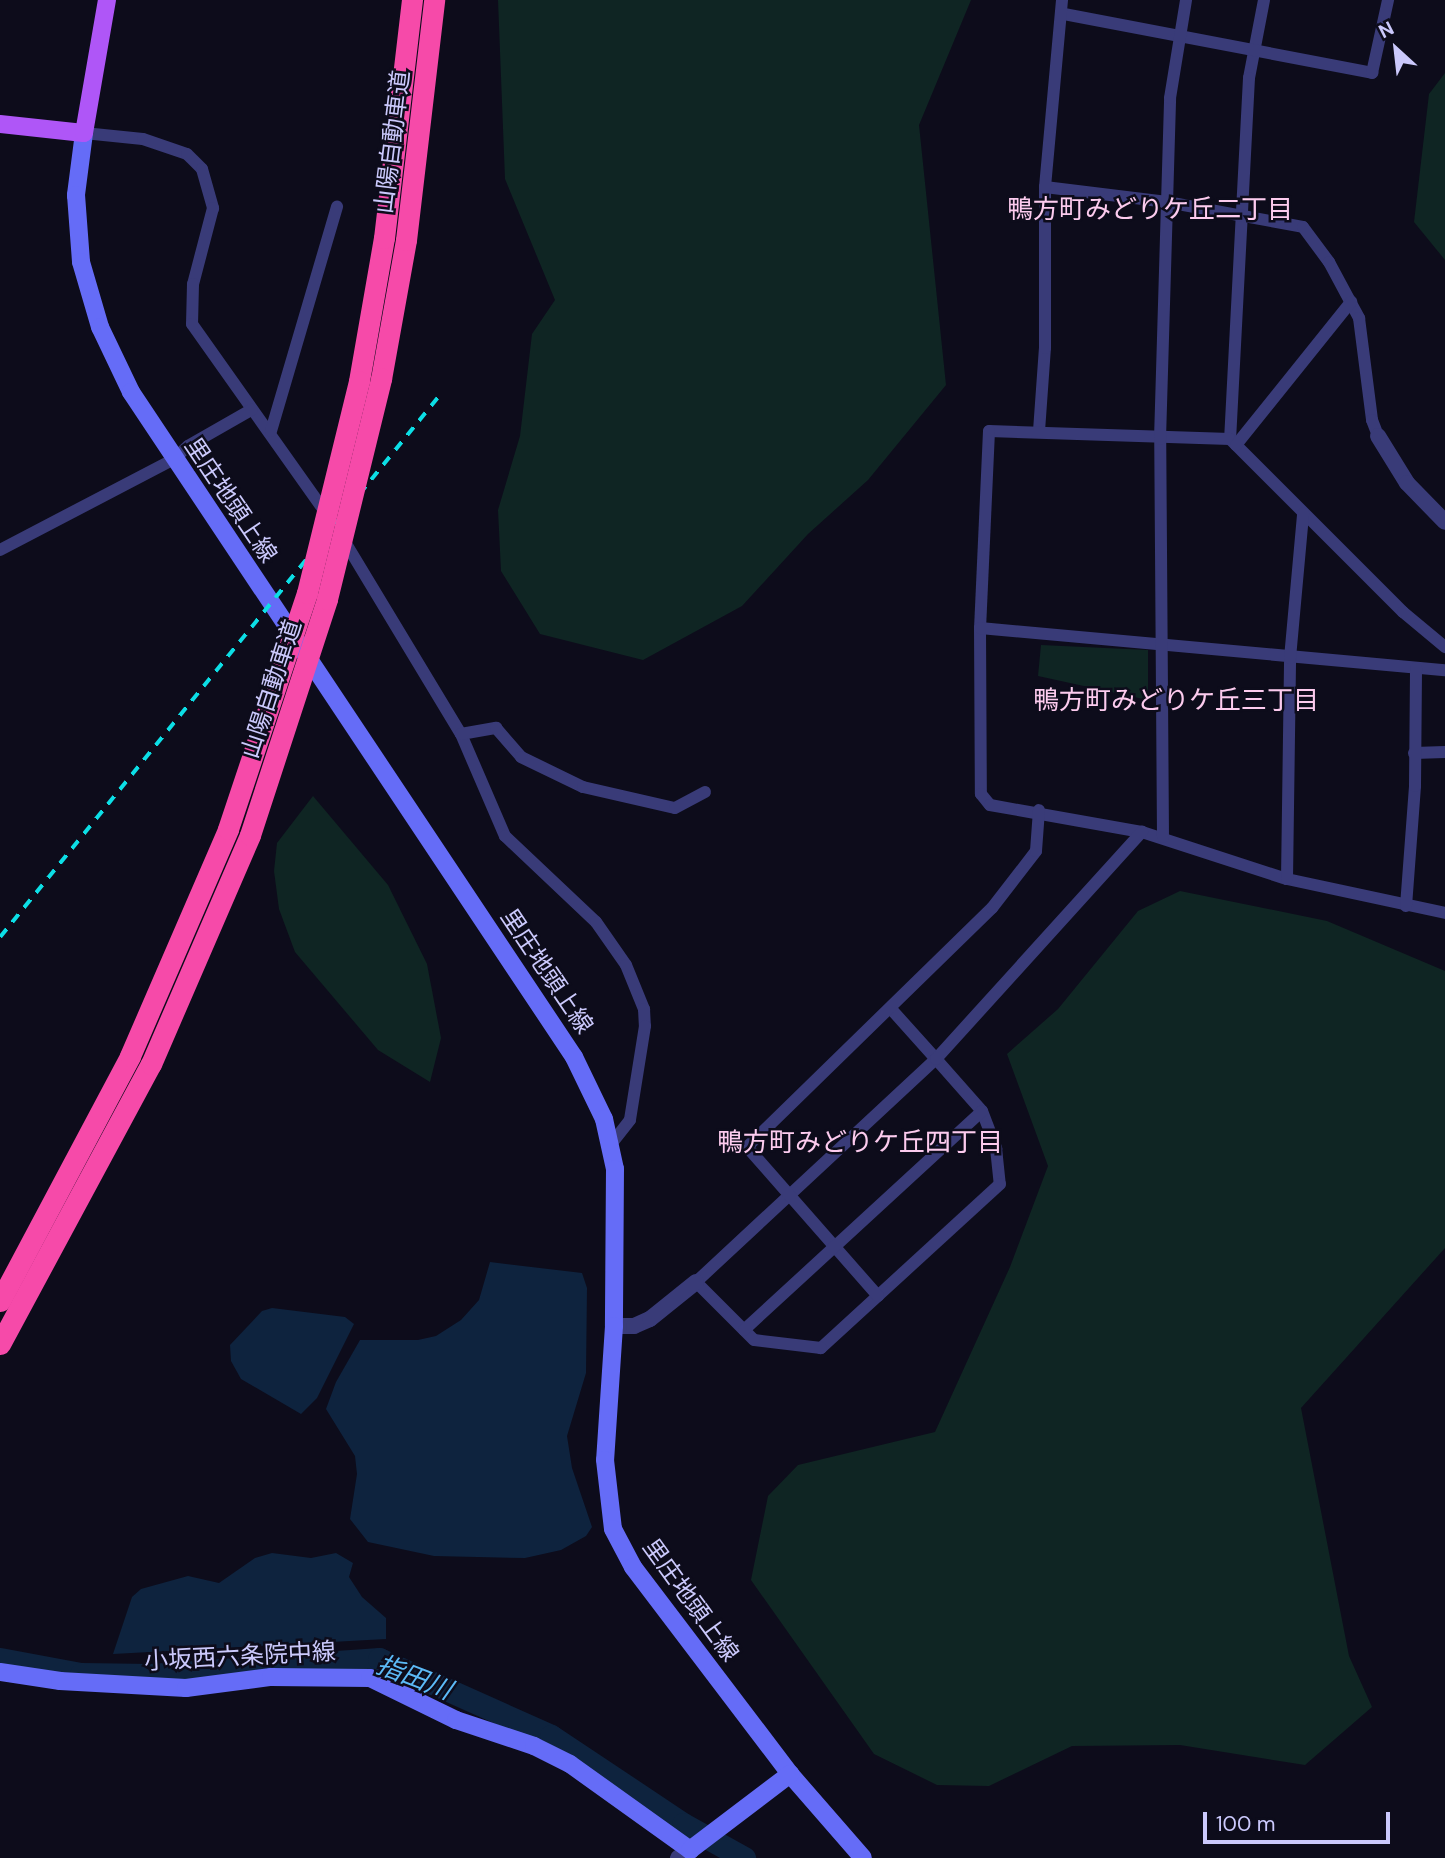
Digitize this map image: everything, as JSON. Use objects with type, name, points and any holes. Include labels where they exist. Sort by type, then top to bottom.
[{"type":"highway","name":"山陽自動車道","points":[[0,1301],[130,1056],[228,829],[307,593],[359,381],[384,238],[412,0]]},
{"type":"highway","name":"山陽自動車道","points":[[1,1343],[151,1064],[250,835],[327,599],[381,379],[406,240],[433,0]]},
{"type":"main road","points":[[0,124],[84,133],[107,0]]},
{"type":"main road","name":"里庄地頭上線","points":[[84,133],[77,226],[90,296],[113,358],[174,459],[575,1057],[611,1144],[615,1169],[614,1326],[606,1460],[613,1529],[633,1567],[790,1774],[863,1858]]},
{"type":"main road","name":"小坂西六条院中線","points":[[0,1672],[60,1681],[186,1688],[271,1677],[370,1678],[456,1720],[534,1746],[570,1764],[689,1850],[790,1774]]},
{"type":"street","points":[[1163,837],[1159,642],[1160,439],[1167,202],[1178,37],[1186,0]]},
{"type":"street","points":[[1233,442],[1240,218],[1254,50],[1264,0]]},
{"type":"street","points":[[1039,431],[1045,348],[1045,187],[1063,7],[1178,37],[1372,74],[1388,0]]},
{"type":"street","points":[[84,133],[143,139],[187,154],[202,169],[214,208],[189,311],[192,324],[251,410],[271,431],[361,564],[461,734],[505,836],[596,922],[626,965],[644,1009],[630,1120],[611,1144]]},
{"type":"street","points":[[1045,187],[1167,202],[1240,218],[1293,221],[1303,227],[1351,302],[1364,345],[1372,420],[1378,436],[1407,483],[1445,522]]},
{"type":"street","points":[[271,431],[337,207]]},
{"type":"street","points":[[1233,442],[1351,302]]},
{"type":"street","points":[[0,550],[174,459],[188,446],[251,410]]},
{"type":"street","points":[[1445,647],[1403,612],[1233,442],[1039,431],[989,431],[980,628],[981,794],[990,805],[1039,810],[1142,832],[1287,879],[1445,913]]},
{"type":"street","points":[[1287,879],[1290,658],[1303,514]]},
{"type":"street","points":[[980,628],[1159,642],[1290,658],[1445,670]]},
{"type":"street","points":[[1406,905],[1416,668]]},
{"type":"street","points":[[461,734],[496,728],[521,757],[583,787],[675,808],[705,792]]},
{"type":"street","points":[[1414,753],[1445,752]]},
{"type":"street","points":[[878,1296],[788,1198],[747,1147],[892,1010],[992,908],[1036,851],[1039,810]]},
{"type":"street","points":[[614,1326],[634,1326],[650,1319],[696,1282],[788,1198],[936,1059],[1142,832]]},
{"type":"street","points":[[696,1282],[754,1340],[821,1348],[1000,1184],[996,1148],[982,1111],[892,1010]]},
{"type":"street","points":[[744,1330],[982,1111]]},
{"type":"green space","points":[[498,0],[971,0],[919,125],[946,385],[868,480],[808,534],[742,606],[643,660],[540,634],[501,571],[498,510],[520,436],[532,334],[555,300],[505,179]]},
{"type":"green space","points":[[1445,73],[1445,260],[1414,222],[1429,94]]},
{"type":"green space","points":[[1041,645],[1148,650],[1148,700],[1038,676]]},
{"type":"green space","points":[[313,796],[388,885],[427,964],[441,1038],[430,1082],[378,1050],[295,952],[279,909],[274,871],[277,843]]},
{"type":"green space","points":[[1180,891],[1327,921],[1445,971],[1445,1248],[1301,1408],[1349,1656],[1372,1707],[1305,1765],[1180,1745],[1072,1746],[989,1786],[937,1785],[874,1754],[751,1580],[768,1496],[798,1465],[935,1432],[1010,1267],[1048,1166],[1007,1054],[1058,1009],[1138,911]]},
{"type":"water","points":[[490,1262],[582,1273],[587,1288],[586,1373],[567,1436],[572,1468],[592,1527],[586,1536],[561,1550],[525,1558],[434,1556],[368,1542],[350,1519],[357,1474],[355,1456],[326,1409],[336,1382],[360,1340],[418,1340],[436,1336],[461,1320],[479,1300]]},
{"type":"water","points":[[272,1308],[345,1317],[354,1324],[317,1398],[301,1414],[241,1379],[231,1361],[230,1345],[262,1311]]},
{"type":"water","points":[[272,1553],[311,1558],[336,1553],[353,1563],[349,1577],[362,1597],[386,1618],[386,1639],[113,1654],[132,1597],[141,1589],[188,1576],[219,1583],[255,1558]]},
{"type":"waterway","name":"指田川","points":[[0,1659],[81,1674],[150,1675],[379,1659],[551,1736],[683,1824],[744,1858]]},
{"type":"railway","points":[[0,937],[438,397]]},
{"type":"district","name":"鴨方町みどりケ丘二丁目","points":[[1150,210]]},
{"type":"district","name":"鴨方町みどりケ丘三丁目","points":[[1176,701]]},
{"type":"district","name":"鴨方町みどりケ丘四丁目","points":[[860,1143]]}]
